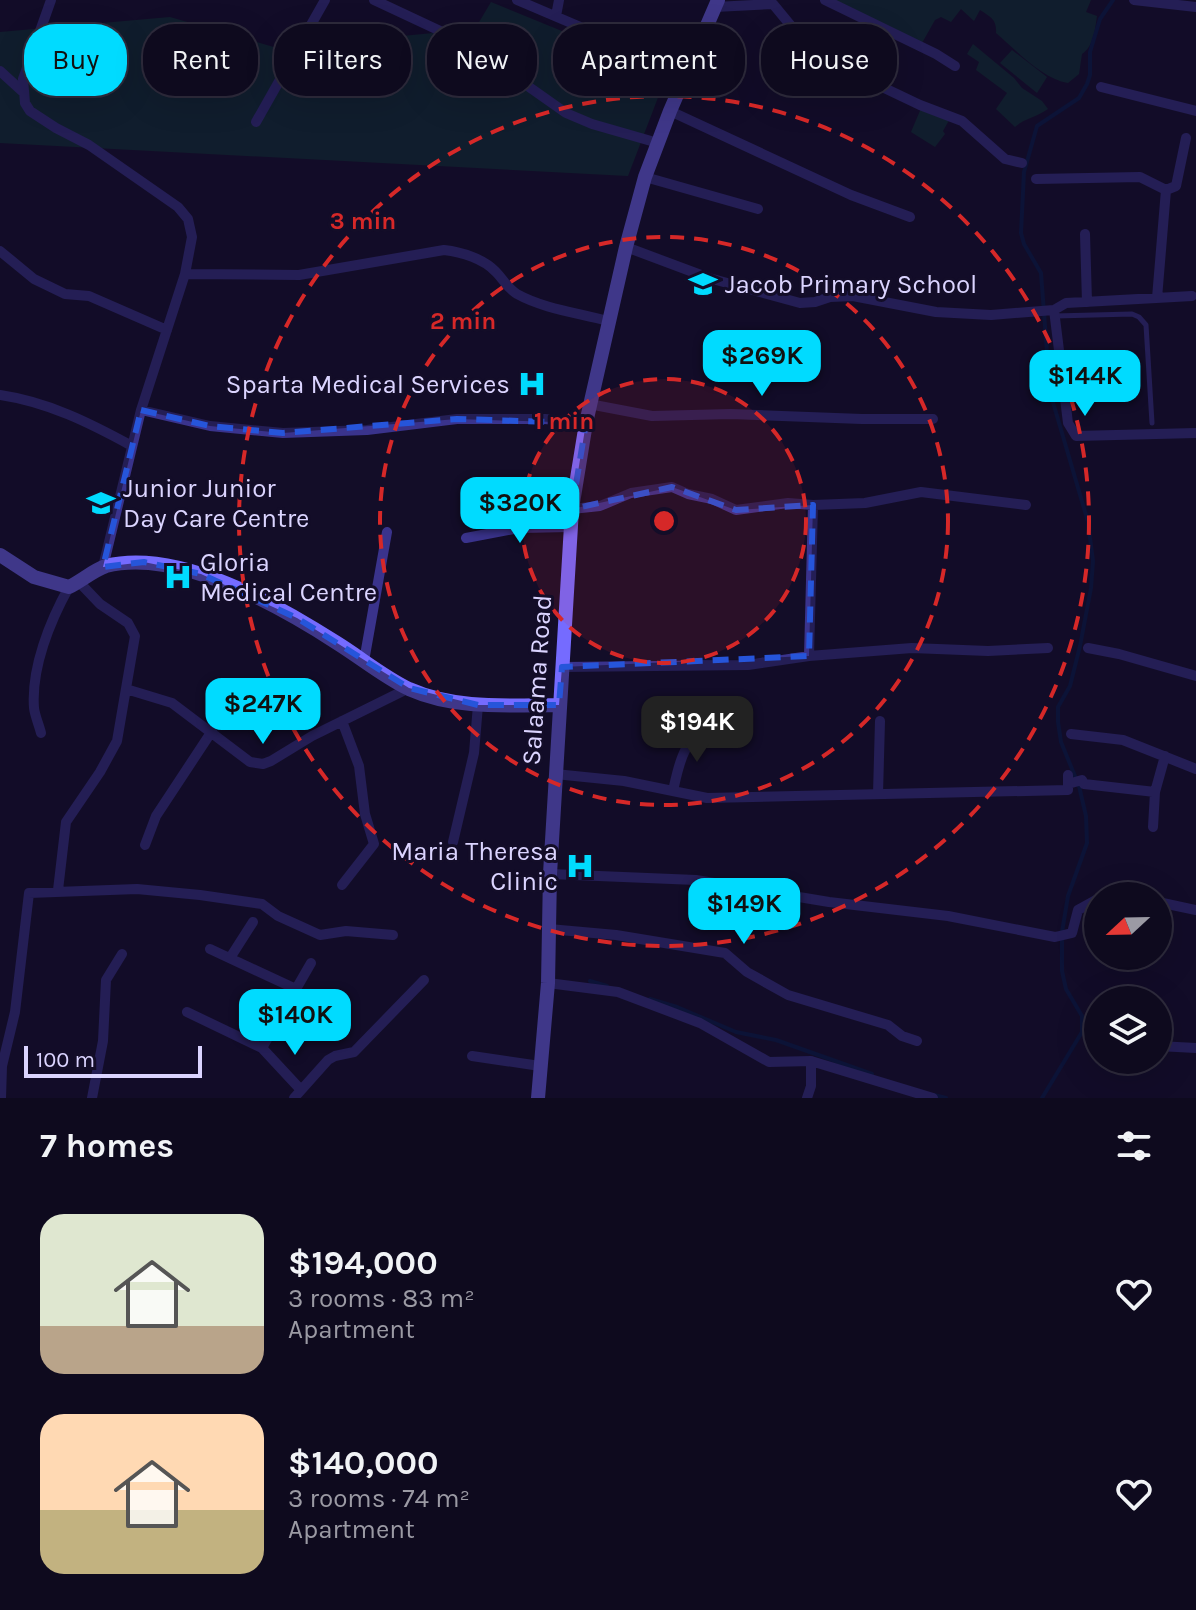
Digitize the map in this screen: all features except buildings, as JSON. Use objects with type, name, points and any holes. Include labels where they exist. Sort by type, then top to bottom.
[{"type":"main road","name":"Salaama Road","points":[[707,24],[716,4]]},
{"type":"main road","name":"Salaama Road","points":[[538,1098],[548,983],[555,774],[572,509],[589,404],[626,247],[645,177],[676,96]]},
{"type":"main road","points":[[0,555],[34,577],[74,585],[103,567],[144,562],[201,574],[297,618],[409,688],[431,697],[478,705],[559,705]]},
{"type":"street","points":[[256,122],[325,0]]},
{"type":"street","points":[[374,0],[468,44],[566,113],[658,143]]},
{"type":"street","points":[[517,0],[575,24]]},
{"type":"street","points":[[556,16],[559,0]]},
{"type":"street","points":[[825,0],[955,66]]},
{"type":"street","points":[[1134,0],[1196,7]]},
{"type":"street","points":[[22,91],[48,1]]},
{"type":"street","points":[[716,4],[773,4],[815,55],[920,105],[962,121],[1005,159],[1022,163]]},
{"type":"street","points":[[0,71],[22,91],[30,111],[89,145],[184,212],[191,227],[185,274],[141,410],[103,567]]},
{"type":"street","points":[[1101,87],[1196,111]]},
{"type":"street","points":[[670,111],[851,195],[910,217]]},
{"type":"street","points":[[1036,179],[1140,177],[1166,190],[1176,186],[1186,138]]},
{"type":"street","points":[[645,177],[758,209]]},
{"type":"street","points":[[1157,298],[1166,190]]},
{"type":"street","points":[[1085,234],[1087,302]]},
{"type":"street","points":[[626,247],[709,278],[800,303],[853,296],[936,312],[991,315],[1052,312],[1066,303],[1192,296]]},
{"type":"street","points":[[185,274],[299,275],[444,250],[455,251],[484,263],[508,288],[528,299],[608,321]]},
{"type":"street","points":[[0,251],[34,279],[65,294],[89,296],[167,330]]},
{"type":"street","points":[[1052,312],[1068,423],[1076,436],[1196,433]]},
{"type":"street","points":[[0,395],[21,398],[57,410],[132,446]]},
{"type":"street","points":[[589,404],[652,416],[731,414],[933,419]]},
{"type":"street","points":[[141,410],[210,426],[283,433],[367,430],[482,419],[545,419],[586,423]]},
{"type":"street","points":[[572,509],[600,506],[631,493],[672,487],[736,510],[788,503],[865,503],[921,492],[1026,505]]},
{"type":"street","points":[[809,656],[813,505]]},
{"type":"street","points":[[466,538],[519,528],[571,527]]},
{"type":"street","points":[[364,661],[387,532]]},
{"type":"street","points":[[41,733],[34,708],[37,676],[46,638],[58,607],[74,585],[134,630],[135,636],[114,749],[66,822],[58,890]]},
{"type":"street","points":[[562,667],[748,665],[809,656],[912,648],[988,651],[1048,648]]},
{"type":"street","points":[[1088,648],[1196,676]]},
{"type":"street","points":[[126,689],[172,703],[250,762],[263,764],[409,688]]},
{"type":"street","points":[[453,842],[474,753],[478,705]]},
{"type":"street","points":[[342,721],[359,766],[365,814],[374,844],[342,885]]},
{"type":"street","points":[[878,794],[880,721]]},
{"type":"street","points":[[673,791],[683,751],[696,736],[713,727]]},
{"type":"street","points":[[145,845],[156,816],[212,731]]},
{"type":"street","points":[[1071,734],[1123,740],[1196,769]]},
{"type":"street","points":[[1153,827],[1155,792],[1165,756]]},
{"type":"street","points":[[555,774],[624,781],[707,798],[1068,790],[1072,781],[1155,792]]},
{"type":"street","points":[[550,874],[696,880],[829,902],[948,916],[1058,936],[1072,933],[1078,910],[1084,907]]},
{"type":"street","points":[[1,1098],[2,1066],[15,1012],[27,895],[58,890],[137,889],[200,895],[262,904],[278,916],[320,935],[346,931],[393,935]]},
{"type":"street","points":[[1172,905],[1196,910]]},
{"type":"street","points":[[230,958],[253,922]]},
{"type":"street","points":[[549,929],[616,935],[725,953],[747,972],[788,995],[888,1025],[902,1036],[917,1041]]},
{"type":"street","points":[[210,949],[296,989]]},
{"type":"street","points":[[92,1098],[103,1041],[106,980],[122,954]]},
{"type":"street","points":[[262,1048],[311,963]]},
{"type":"street","points":[[187,1012],[262,1048],[300,1095],[328,1060],[354,1052],[424,980]]},
{"type":"street","points":[[548,983],[618,992],[700,1023],[769,1062],[811,1061],[933,1098]]},
{"type":"street","points":[[1172,1047],[1196,1048]]},
{"type":"street","points":[[472,1056],[540,1066]]},
{"type":"street","points":[[807,1098],[811,1086],[811,1061]]},
{"type":"lane","points":[[1052,312],[1132,314],[1139,317],[1146,325],[1152,423]]},
{"type":"highlighted area","points":[[141,410],[210,426],[283,433],[457,419],[586,423],[572,509],[672,487],[736,510],[813,505],[809,656],[562,667],[559,705],[478,705],[409,688],[297,618],[201,574],[144,562],[103,567]]},
{"type":"green space","points":[[833,0],[1091,0],[1086,12],[1097,16],[1095,32],[1082,54],[1079,74],[1068,83],[1049,76],[1030,63],[996,33],[992,19],[980,10],[974,21],[961,9],[951,22],[941,17],[935,20],[922,43],[897,31],[897,24],[883,24]]},
{"type":"green space","points":[[491,2],[553,27],[553,96],[659,96],[628,176],[0,143],[0,32],[24,30],[24,96],[127,96],[127,24],[91,24],[170,17],[194,24],[143,24],[143,96],[258,96],[258,42],[274,47],[274,96],[411,96],[411,35],[427,34],[427,96],[537,96],[537,24],[478,24]]},
{"type":"green space","points":[[973,44],[1048,109],[1015,127],[996,109],[1007,93],[976,70],[979,62],[967,54]]},
{"type":"green space","points":[[1012,50],[1047,77],[1037,93],[1000,63]]},
{"type":"green space","points":[[922,106],[952,115],[943,131],[945,134],[935,147],[911,132]]},
{"type":"waterway","points":[[1042,1098],[1082,1032],[1082,1016],[1066,989],[1062,971],[1062,932],[1068,896],[1087,843],[1086,816],[1079,786],[1061,742],[1058,707],[1070,686],[1080,646],[1093,561],[1088,522],[1050,392],[1041,273],[1021,233],[1024,172],[1037,126],[1079,98],[1087,84],[1090,52],[1100,19],[1113,0]]},
{"type":"waterway","points":[[590,981],[607,986]]},
{"type":"waterway","points":[[650,999],[736,1032],[776,1040],[872,1074]]},
{"type":"waterway","points":[[934,1095],[946,1098]]},
{"type":"place","name":"Jacob Primary School","points":[[703,284]]},
{"type":"place","name":"Sparta Medical Services","points":[[532,384]]},
{"type":"place","name":"Junior Junior Day Care Centre","points":[[101,503]]},
{"type":"place","name":"Gloria Medical Centre","points":[[178,577]]},
{"type":"place","name":"Maria Theresa Clinic","points":[[580,866]]}]
